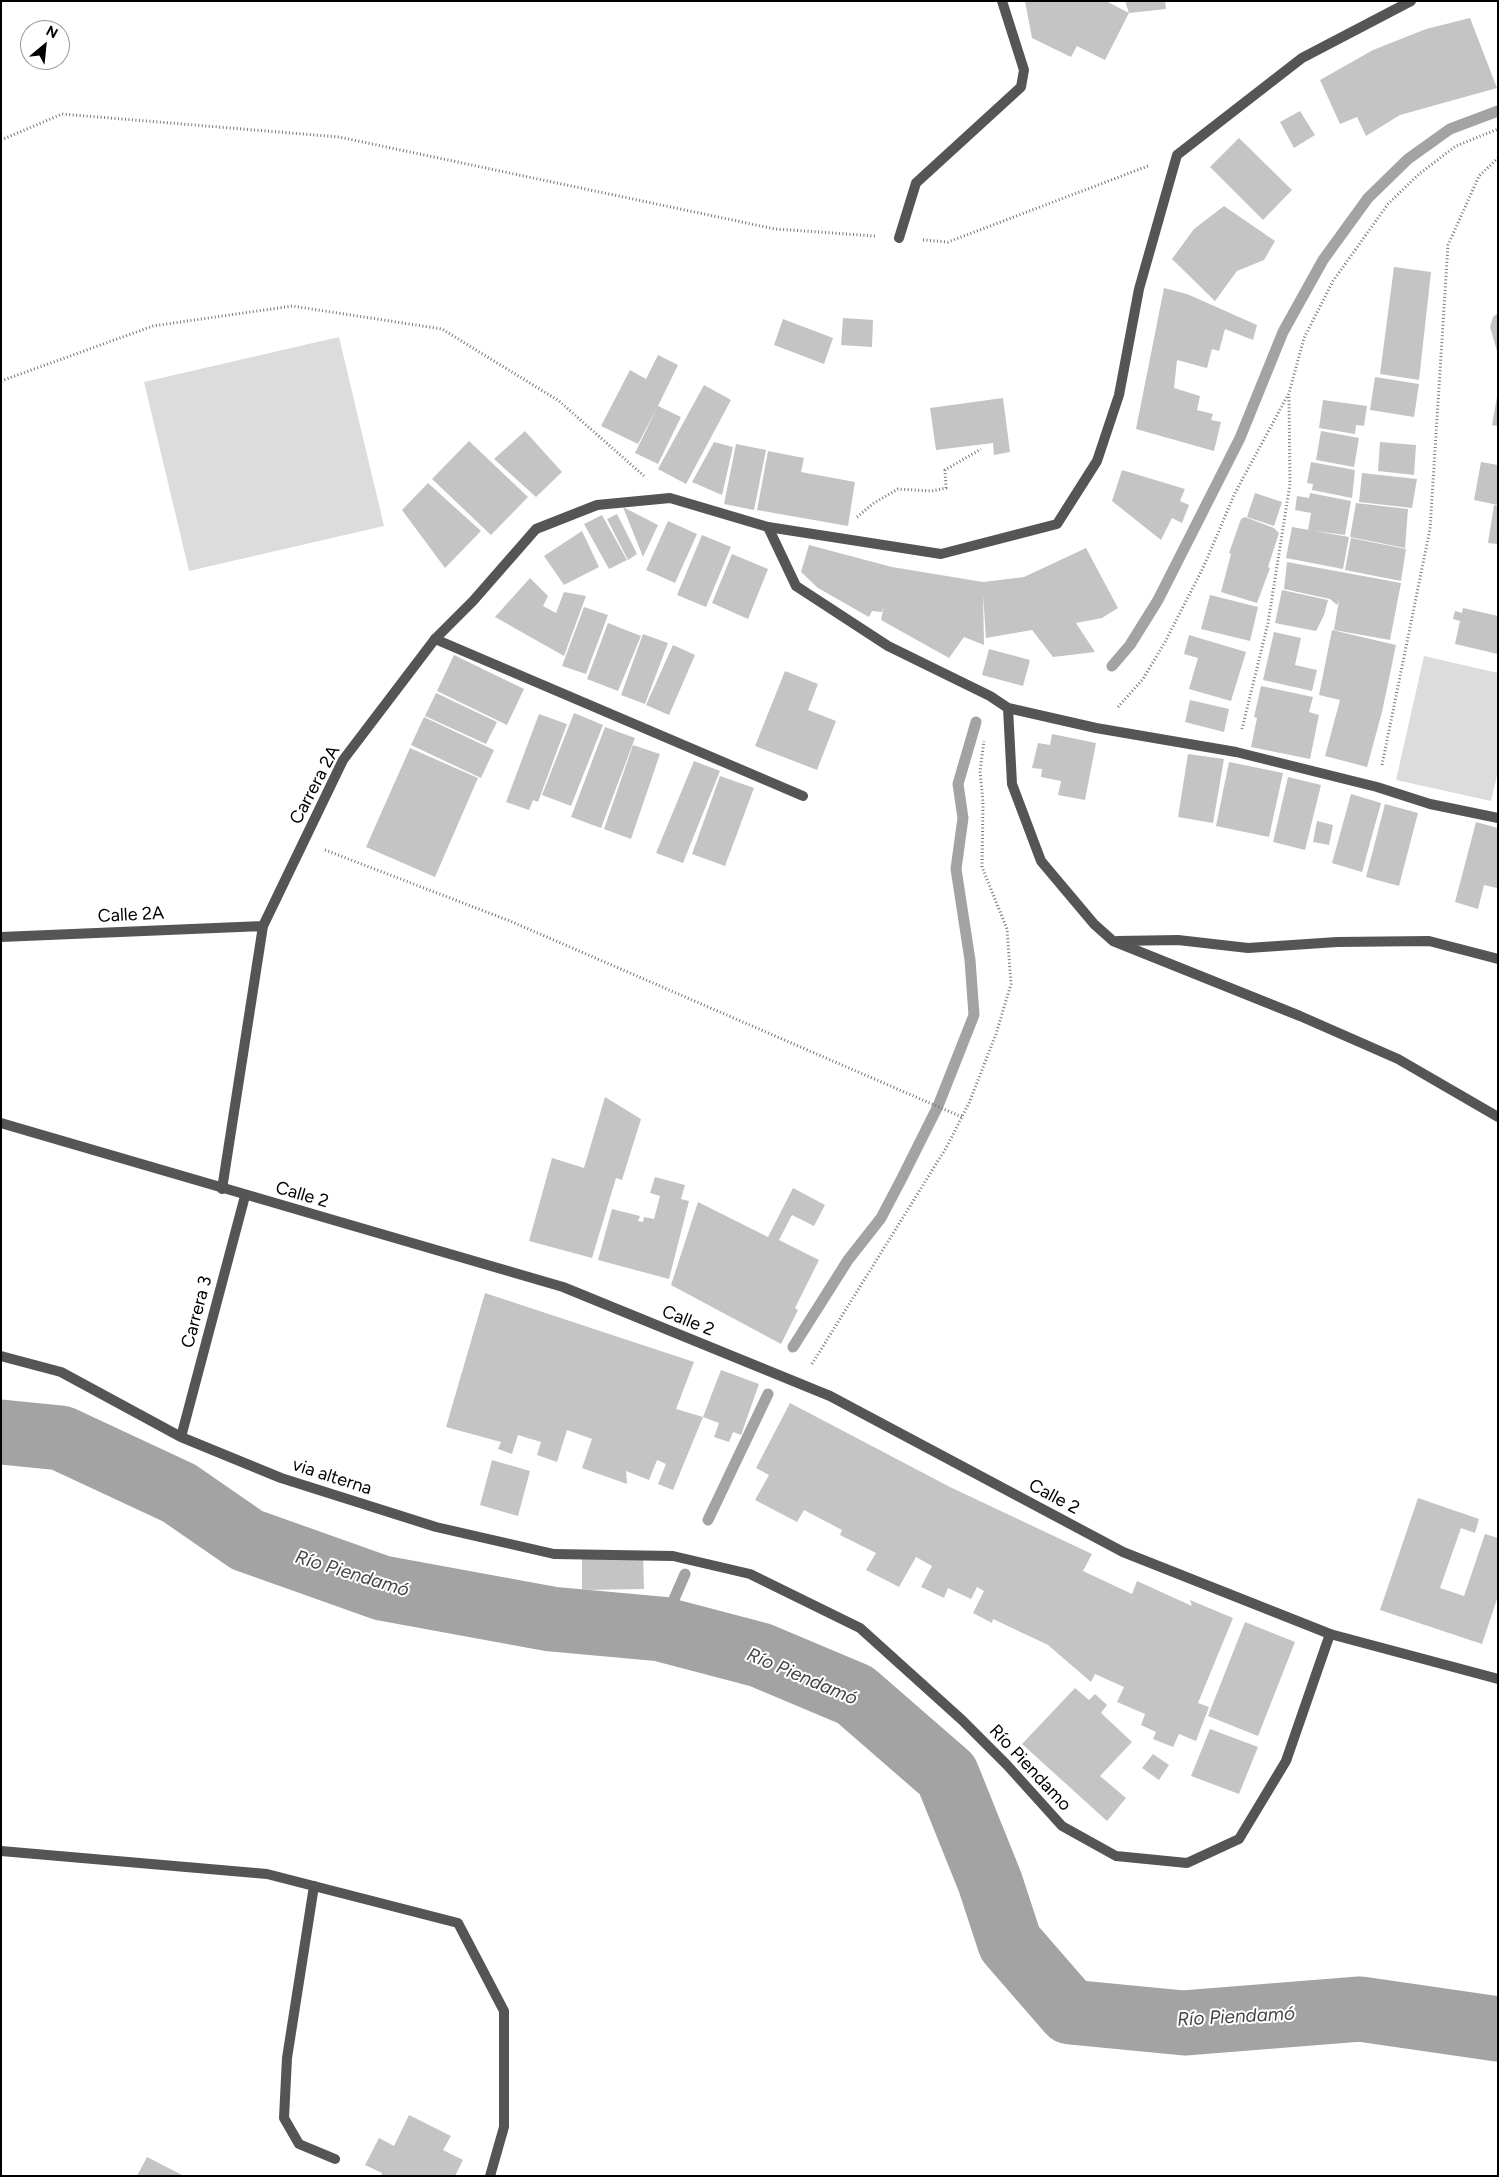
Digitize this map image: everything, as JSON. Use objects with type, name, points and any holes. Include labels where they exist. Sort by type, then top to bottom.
[{"type":"street","points":[[900,238],[916,183],[1021,87],[1024,70],[1002,1]]},
{"type":"street","points":[[670,498],[768,527],[941,554],[1057,524],[1097,461],[1119,395],[1139,289],[1177,155],[1302,58],[1411,1]]},
{"type":"street","name":"Carrera 2A","points":[[222,1189],[263,926],[343,760],[435,638],[473,601],[536,529],[597,505],[670,498]]},
{"type":"street","points":[[768,527],[796,586],[888,646],[990,696],[1008,708],[1096,728],[1236,752],[1378,787],[1430,804],[1498,818]]},
{"type":"street","points":[[435,638],[803,796]]},
{"type":"street","points":[[1008,708],[1012,784],[1041,861],[1094,924],[1114,941],[1300,1016],[1398,1059],[1498,1117]]},
{"type":"street","name":"Calle 2A","points":[[1,937],[263,926]]},
{"type":"street","points":[[1114,941],[1178,940],[1248,948],[1337,942],[1429,941],[1498,959]]},
{"type":"street","name":"Calle 2","points":[[1,1123],[245,1196],[562,1287],[830,1396],[1123,1552],[1330,1634],[1498,1678]]},
{"type":"street","name":"Carrera 3","points":[[181,1437],[245,1196]]},
{"type":"street","name":"via alterna","points":[[1,1356],[61,1372],[181,1437],[281,1478],[436,1527],[554,1554],[673,1556]]},
{"type":"street","name":"Río Piendamo","points":[[673,1556],[750,1574],[860,1628],[962,1720],[1007,1765],[1062,1826],[1116,1856],[1187,1863],[1239,1839],[1286,1761],[1330,1634]]},
{"type":"street","points":[[1,1851],[267,1874],[458,1923],[504,2011],[504,2127],[490,2176]]},
{"type":"street","points":[[314,1886],[287,2058],[284,2118],[299,2144],[335,2159]]},
{"type":"path","points":[[1,140],[62,114],[339,137],[775,230],[948,242],[1177,155]]},
{"type":"path","points":[[1096,728],[1143,679],[1161,649],[1203,568],[1235,493],[1289,393],[1304,338],[1333,281],[1388,204],[1419,174],[1456,146],[1498,130]]},
{"type":"path","points":[[1378,787],[1430,529],[1448,245],[1479,176],[1498,158]]},
{"type":"path","points":[[1,381],[153,326],[292,306],[442,329],[559,402],[670,498]]},
{"type":"path","points":[[1236,752],[1268,623],[1290,484],[1289,393]]},
{"type":"path","points":[[853,521],[874,502],[898,489],[932,491],[946,488],[945,470],[981,449]]},
{"type":"path","points":[[800,1384],[946,1148],[962,1117],[996,1034],[1011,984],[1007,928],[982,867],[983,803],[980,771],[990,696]]},
{"type":"path","points":[[304,842],[510,921],[962,1117]]},
{"type":"shaded area","points":[[339,337],[384,526],[189,571],[144,382]]},
{"type":"shaded area","points":[[1424,656],[1498,673],[1498,771],[1491,801],[1396,780]]},
{"type":"building","points":[[1025,1],[1106,1],[1129,13],[1105,60],[1077,46],[1071,57],[1032,38]]},
{"type":"building","points":[[1125,1],[1165,1],[1166,9],[1129,13]]},
{"type":"building","points":[[1470,18],[1497,88],[1400,115],[1366,136],[1357,117],[1340,124],[1320,80],[1373,50],[1426,29]]},
{"type":"building","points":[[1300,111],[1315,135],[1294,148],[1280,122]]},
{"type":"building","points":[[1239,138],[1292,190],[1263,220],[1210,167]]},
{"type":"building","points":[[1224,206],[1275,241],[1264,260],[1237,271],[1215,301],[1172,259],[1194,229]]},
{"type":"building","points":[[1394,267],[1431,272],[1419,380],[1380,374]]},
{"type":"building","points":[[1164,288],[1187,294],[1257,325],[1253,340],[1225,329],[1219,351],[1212,349],[1207,368],[1177,360],[1174,388],[1200,396],[1197,410],[1213,414],[1211,420],[1221,422],[1214,451],[1136,429]]},
{"type":"building","points":[[1498,313],[1497,351],[1490,327],[1493,317]]},
{"type":"building","points":[[843,318],[873,320],[872,347],[841,345]]},
{"type":"building","points":[[783,319],[833,338],[824,364],[774,345]]},
{"type":"building","points":[[658,355],[678,365],[658,406],[681,417],[658,464],[635,453],[657,408],[638,444],[601,426],[630,370],[646,379]]},
{"type":"building","points":[[1375,377],[1419,384],[1414,417],[1370,410]]},
{"type":"building","points":[[704,385],[731,400],[686,484],[658,469]]},
{"type":"building","points":[[1498,397],[1498,426],[1492,425]]},
{"type":"building","points":[[1003,398],[1010,452],[994,455],[993,443],[936,450],[930,408]]},
{"type":"building","points":[[1323,400],[1367,406],[1364,426],[1356,425],[1355,434],[1319,428]]},
{"type":"building","points":[[525,431],[562,472],[536,497],[494,459]]},
{"type":"building","points":[[1321,431],[1359,438],[1354,467],[1316,460]]},
{"type":"building","points":[[469,441],[528,497],[491,535],[432,479]]},
{"type":"building","points":[[714,442],[733,447],[722,495],[692,482]]},
{"type":"building","points":[[1380,442],[1416,445],[1414,475],[1378,471]]},
{"type":"building","points":[[736,444],[766,450],[754,510],[724,504]]},
{"type":"building","points":[[768,451],[804,458],[801,472],[855,482],[848,526],[757,510]]},
{"type":"building","points":[[1311,462],[1355,470],[1352,498],[1312,490],[1313,484],[1307,483]]},
{"type":"building","points":[[1481,462],[1498,465],[1498,505],[1474,500]]},
{"type":"building","points":[[1122,470],[1185,489],[1180,501],[1189,505],[1182,523],[1172,518],[1161,540],[1112,501]]},
{"type":"building","points":[[1362,473],[1417,479],[1412,508],[1359,502]]},
{"type":"building","points":[[428,483],[481,531],[445,568],[402,510]]},
{"type":"building","points":[[1255,493],[1282,502],[1274,526],[1247,517]]},
{"type":"building","points":[[1310,493],[1351,501],[1345,535],[1308,530],[1311,513],[1295,510],[1297,496],[1309,498]]},
{"type":"building","points":[[1356,503],[1408,509],[1405,548],[1350,537]]},
{"type":"building","points":[[1494,505],[1498,506],[1498,544],[1488,543]]},
{"type":"building","points":[[623,507],[658,525],[643,557]]},
{"type":"building","points":[[617,514],[637,554],[628,560],[607,519]]},
{"type":"building","points":[[602,515],[627,560],[609,569],[584,524]]},
{"type":"building","points":[[1245,517],[1274,528],[1279,533],[1268,567],[1270,568],[1257,603],[1221,592],[1231,554],[1229,553],[1241,519]]},
{"type":"building","points":[[668,521],[697,534],[675,583],[646,570]]},
{"type":"building","points":[[1292,527],[1349,537],[1343,569],[1286,558]]},
{"type":"building","points":[[582,531],[599,567],[564,585],[544,556]]},
{"type":"building","points":[[702,535],[731,547],[706,607],[677,595]]},
{"type":"building","points":[[1351,538],[1406,549],[1401,581],[1345,570]]},
{"type":"building","points":[[809,545],[892,567],[983,582],[1024,577],[1086,548],[1118,608],[1102,618],[1076,623],[1095,652],[1053,657],[1032,630],[986,638],[983,595],[984,645],[964,637],[949,658],[881,620],[884,605],[882,612],[872,611],[869,617],[818,588],[801,572]]},
{"type":"building","points":[[732,554],[768,569],[748,619],[712,603]]},
{"type":"building","points":[[1287,562],[1401,583],[1390,640],[1334,630],[1339,600],[1337,605],[1330,599],[1284,589]]},
{"type":"building","points":[[530,578],[548,596],[543,606],[556,613],[564,592],[586,596],[564,656],[495,617]]},
{"type":"building","points":[[1282,590],[1328,600],[1324,615],[1316,631],[1275,623]]},
{"type":"building","points":[[1210,595],[1258,607],[1250,641],[1201,629]]},
{"type":"building","points":[[584,607],[608,615],[586,674],[562,666]]},
{"type":"building","points":[[1463,608],[1498,616],[1498,654],[1455,644],[1460,621],[1453,619],[1455,611],[1462,613]]},
{"type":"building","points":[[608,623],[641,636],[618,691],[587,679]]},
{"type":"building","points":[[1332,630],[1396,645],[1382,712],[1367,767],[1325,756],[1340,700],[1319,695]]},
{"type":"building","points":[[1274,632],[1301,638],[1295,665],[1317,670],[1312,691],[1263,680]]},
{"type":"building","points":[[643,634],[668,643],[645,704],[621,695]]},
{"type":"building","points":[[1189,635],[1246,652],[1231,701],[1189,689],[1198,658],[1184,654]]},
{"type":"building","points":[[673,645],[695,655],[669,715],[646,705]]},
{"type":"building","points":[[989,649],[1030,660],[1023,686],[982,675]]},
{"type":"building","points":[[454,655],[524,689],[507,725],[437,691]]},
{"type":"building","points":[[785,671],[818,684],[808,710],[836,721],[817,770],[755,746]]},
{"type":"building","points":[[1261,686],[1313,697],[1309,712],[1319,715],[1310,759],[1251,747],[1257,718],[1254,717]]},
{"type":"building","points":[[436,693],[497,722],[486,744],[425,716]]},
{"type":"building","points":[[1190,700],[1229,709],[1224,732],[1185,722]]},
{"type":"building","points":[[574,713],[603,725],[571,806],[542,795]]},
{"type":"building","points":[[539,714],[567,724],[538,802],[533,800],[529,810],[506,802]]},
{"type":"building","points":[[424,717],[494,750],[481,778],[411,745]]},
{"type":"building","points":[[605,727],[635,738],[601,828],[571,817]]},
{"type":"building","points":[[1052,734],[1096,743],[1085,800],[1058,795],[1061,781],[1041,777],[1042,769],[1032,768],[1038,743],[1050,745]]},
{"type":"building","points":[[633,745],[660,754],[631,839],[604,829]]},
{"type":"building","points":[[410,748],[478,778],[435,877],[366,847]]},
{"type":"building","points":[[1188,754],[1224,759],[1213,823],[1178,817]]},
{"type":"building","points":[[694,761],[720,771],[683,863],[656,853]]},
{"type":"building","points":[[1229,762],[1283,773],[1269,837],[1216,826]]},
{"type":"building","points":[[720,776],[754,788],[725,866],[692,854]]},
{"type":"building","points":[[1288,777],[1321,785],[1305,850],[1273,842]]},
{"type":"building","points":[[1351,794],[1381,803],[1362,872],[1332,863]]},
{"type":"building","points":[[1385,804],[1418,813],[1399,886],[1366,877]]},
{"type":"building","points":[[1317,821],[1333,825],[1329,845],[1313,842]]},
{"type":"building","points":[[1476,822],[1498,828],[1498,885],[1497,888],[1484,885],[1478,909],[1455,902]]},
{"type":"building","points":[[605,1097],[641,1119],[622,1180],[616,1178],[592,1258],[529,1241],[552,1158],[584,1168]]},
{"type":"building","points":[[655,1177],[685,1185],[681,1199],[689,1201],[669,1279],[598,1260],[612,1209],[640,1216],[638,1221],[643,1222],[644,1217],[654,1219],[660,1196],[650,1193]]},
{"type":"building","points":[[793,1188],[825,1205],[814,1226],[792,1215],[779,1240],[819,1260],[795,1308],[798,1310],[781,1344],[671,1285],[698,1202],[768,1237]]},
{"type":"building","points":[[485,1293],[694,1362],[676,1409],[703,1417],[673,1490],[658,1484],[666,1464],[657,1460],[649,1480],[626,1471],[627,1484],[582,1468],[592,1439],[567,1430],[557,1462],[537,1455],[541,1442],[518,1435],[512,1454],[498,1449],[501,1442],[446,1427]]},
{"type":"building","points":[[721,1370],[759,1384],[741,1435],[733,1432],[729,1442],[714,1437],[719,1423],[703,1417]]},
{"type":"building","points":[[790,1403],[950,1487],[1092,1554],[1083,1571],[1132,1594],[1137,1581],[1192,1606],[1190,1600],[1233,1618],[1198,1703],[1209,1707],[1196,1741],[1179,1734],[1173,1747],[1153,1739],[1156,1732],[1141,1725],[1145,1714],[1117,1702],[1124,1687],[1095,1674],[1091,1682],[1048,1645],[993,1619],[992,1623],[973,1613],[984,1591],[977,1587],[971,1599],[948,1588],[944,1598],[921,1587],[932,1566],[916,1557],[899,1587],[866,1570],[876,1553],[840,1535],[842,1530],[804,1510],[797,1522],[755,1500],[769,1475],[756,1468]]},
{"type":"building","points":[[492,1460],[530,1471],[518,1516],[480,1505]]},
{"type":"building","points":[[1418,1498],[1479,1519],[1475,1533],[1461,1528],[1440,1588],[1464,1596],[1485,1534],[1498,1538],[1498,1596],[1482,1644],[1380,1610]]},
{"type":"building","points":[[643,1551],[644,1589],[582,1590],[582,1553]]},
{"type":"building","points":[[1245,1622],[1295,1642],[1258,1736],[1208,1716]]},
{"type":"building","points":[[1075,1688],[1089,1700],[1095,1694],[1107,1705],[1101,1713],[1132,1742],[1100,1776],[1126,1798],[1107,1821],[1022,1744]]},
{"type":"building","points":[[1210,1729],[1258,1747],[1239,1794],[1191,1776]]},
{"type":"building","points":[[1153,1754],[1169,1765],[1159,1780],[1142,1768]]},
{"type":"building","points":[[409,2115],[451,2136],[443,2150],[463,2160],[455,2176],[381,2176],[382,2173],[365,2165],[379,2138],[394,2146]]},
{"type":"building","points":[[147,2157],[184,2176],[137,2176]]},
{"type":"waterway","points":[[1112,666],[1130,645],[1158,600],[1240,438],[1283,332],[1323,260],[1368,198],[1408,159],[1450,129],[1498,111]]},
{"type":"waterway","points":[[793,1347],[848,1260],[881,1218],[938,1106],[974,1015],[970,960],[956,869],[963,818],[958,784],[976,722]]},
{"type":"waterway","points":[[708,1520],[768,1394]]},
{"type":"waterway","name":"Río Piendamó","points":[[1,1432],[61,1438],[179,1493],[247,1540],[382,1588],[551,1619],[661,1629],[760,1655],[855,1695],[947,1775],[990,1882],[1010,1943],[1070,2012],[1184,2023],[1360,2009],[1498,2029]]},
{"type":"waterway","points":[[661,1629],[685,1574]]}]
